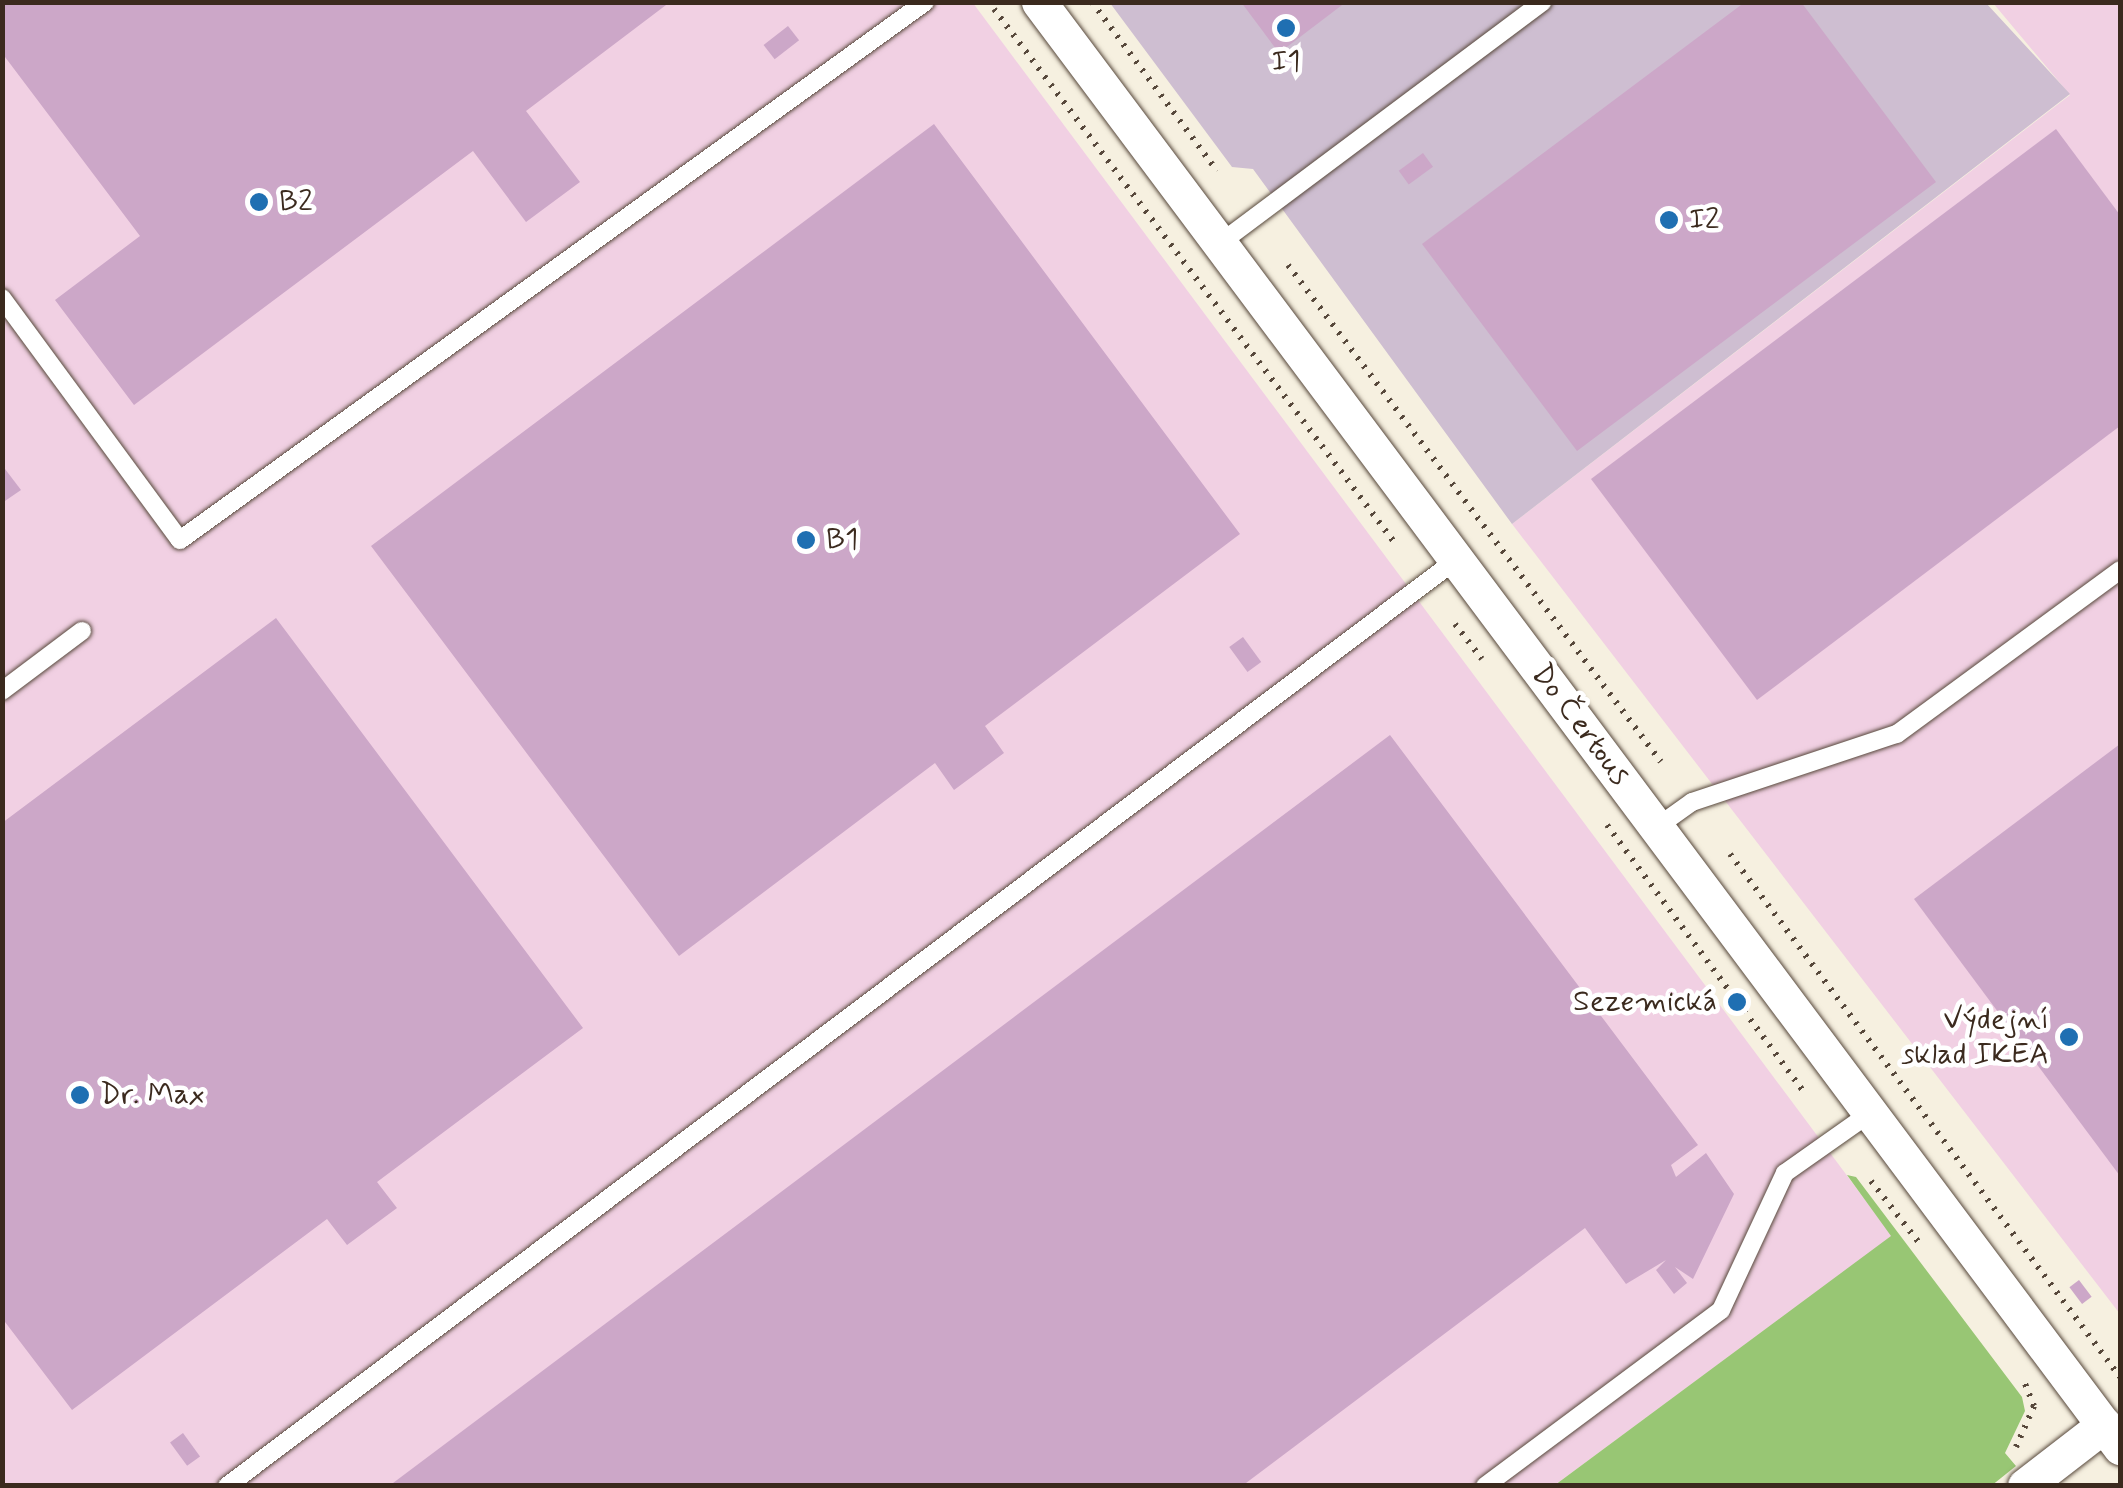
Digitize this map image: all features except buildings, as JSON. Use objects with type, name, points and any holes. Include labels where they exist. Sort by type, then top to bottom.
[{"type":"street","name":"Do Čertous","points":[[1039,2],[2112,1436]]},
{"type":"street","points":[[2030,1482],[2112,1436]]},
{"type":"lane","points":[[2,298],[180,540],[926,2]]},
{"type":"lane","points":[[1220,244],[1542,2]]},
{"type":"lane","points":[[227,1486],[1456,560]]},
{"type":"lane","points":[[1657,827],[1692,802],[1897,734],[2120,570]]},
{"type":"lane","points":[[2,691],[82,631]]},
{"type":"lane","points":[[1485,1486],[1721,1310],[1784,1173],[1870,1113]]},
{"type":"path","points":[[1092,2],[1217,171]]},
{"type":"path","points":[[994,9],[1394,542]]},
{"type":"path","points":[[1288,265],[1661,762]]},
{"type":"path","points":[[1730,854],[2120,1376]]},
{"type":"path","points":[[1670,912],[1804,1094]]},
{"type":"path","points":[[1871,1181],[1930,1256]]},
{"type":"path","points":[[2022,1376],[2034,1406],[2015,1450],[2030,1482]]},
{"type":"shaded area","points":[[3,3],[973,3],[1892,1236],[1555,1485],[3,1486]]},
{"type":"shaded area","points":[[1110,3],[1986,3],[2070,94],[1512,524],[1253,169],[1232,167]]},
{"type":"shaded area","points":[[1993,3],[2120,3],[2120,1314],[1512,524],[2070,95]]},
{"type":"green space","points":[[1847,1175],[1856,1177],[2022,1397],[2025,1411],[2005,1453],[2016,1466],[1991,1486],[1555,1485],[1891,1236]]},
{"type":"place","name":"I1","points":[[1286,28]]},
{"type":"place","name":"B2","points":[[259,202]]},
{"type":"place","name":"I2","points":[[1669,220]]},
{"type":"place","name":"B1","points":[[806,540]]},
{"type":"place","name":"Sezemická","points":[[1737,1002]]},
{"type":"place","name":"Výdejní sklad IKEA","points":[[2069,1037]]},
{"type":"place","name":"Dr. Max","points":[[80,1095]]}]
